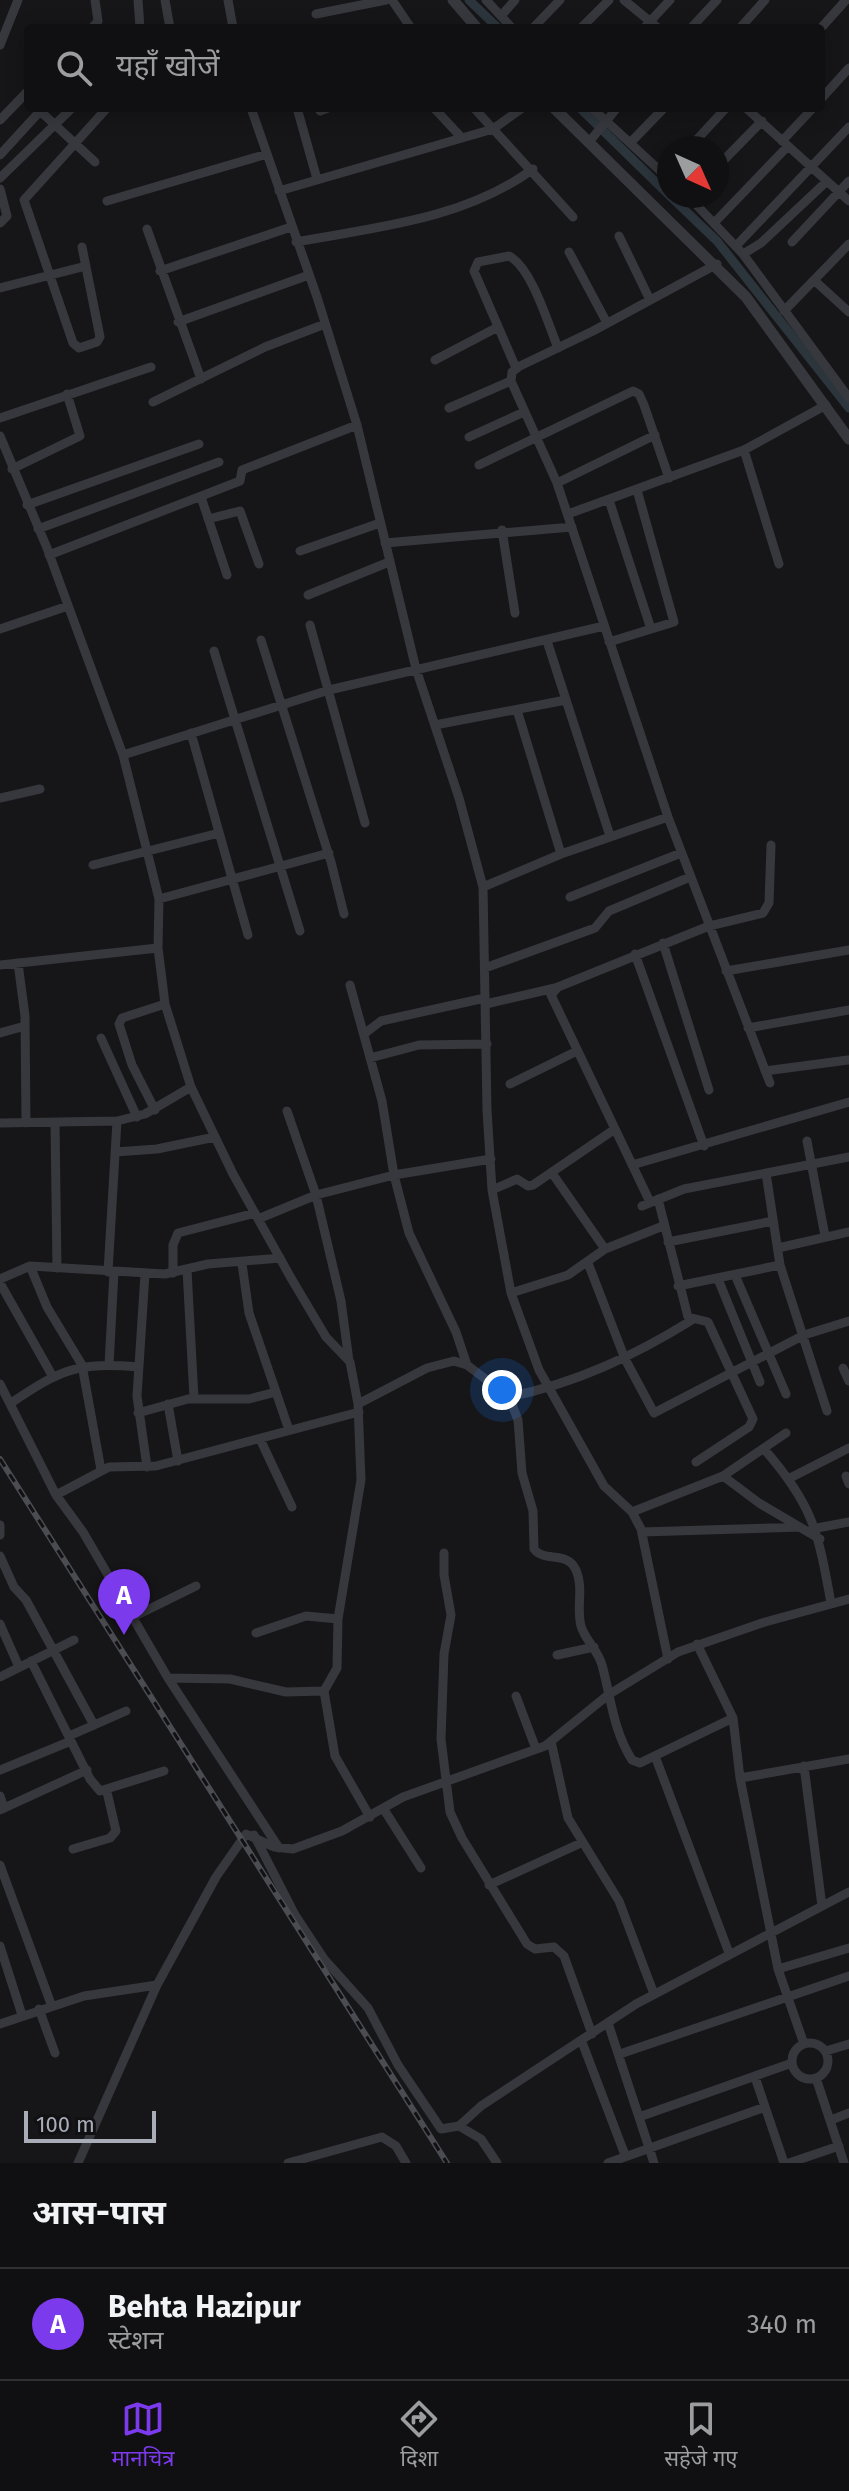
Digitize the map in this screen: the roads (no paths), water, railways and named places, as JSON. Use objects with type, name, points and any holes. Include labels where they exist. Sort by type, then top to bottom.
[{"type":"street","points":[[0,45],[18,0]]},
{"type":"street","points":[[95,0],[98,21],[95,24]]},
{"type":"street","points":[[138,0],[140,24]]},
{"type":"street","points":[[165,0],[169,24]]},
{"type":"street","points":[[228,0],[232,24]]},
{"type":"street","points":[[316,14],[389,0],[408,24]]},
{"type":"street","points":[[453,0],[474,24]]},
{"type":"street","points":[[486,0],[508,24]]},
{"type":"street","points":[[501,16],[515,0]]},
{"type":"street","points":[[537,24],[560,0]]},
{"type":"street","points":[[585,24],[609,0]]},
{"type":"street","points":[[624,0],[649,24]]},
{"type":"street","points":[[652,24],[670,0]]},
{"type":"street","points":[[695,24],[717,0]]},
{"type":"street","points":[[744,24],[765,0]]},
{"type":"street","points":[[825,24],[846,0]]},
{"type":"street","points":[[825,95],[849,68]]},
{"type":"street","points":[[0,120],[24,95]]},
{"type":"street","points":[[0,155],[39,112]]},
{"type":"street","points":[[45,112],[95,162]]},
{"type":"street","points":[[0,178],[68,112]]},
{"type":"street","points":[[82,247],[100,337],[97,342],[79,348],[73,343],[24,200],[73,141],[103,112]]},
{"type":"street","points":[[252,112],[357,425],[416,669],[459,798],[483,887],[492,1190],[511,1293],[524,1334],[549,1388],[604,1486],[632,1512],[642,1532],[668,1659]]},
{"type":"street","points":[[298,112],[317,179]]},
{"type":"street","points":[[438,112],[461,137]]},
{"type":"street","points":[[478,112],[533,169],[573,217]]},
{"type":"street","points":[[279,191],[493,129],[516,112]]},
{"type":"street","points":[[561,112],[597,131],[630,143],[657,166]]},
{"type":"street","points":[[593,112],[597,131],[746,297],[849,439]]},
{"type":"street","points":[[597,131],[614,112]]},
{"type":"street","points":[[630,143],[660,112]]},
{"type":"street","points":[[700,136],[722,112]]},
{"type":"street","points":[[752,112],[849,201]]},
{"type":"street","points":[[715,222],[810,112]]},
{"type":"street","points":[[729,155],[762,121]]},
{"type":"street","points":[[739,250],[849,127]]},
{"type":"street","points":[[107,201],[267,154]]},
{"type":"street","points":[[296,242],[467,206],[502,191],[533,169]]},
{"type":"street","points":[[792,242],[849,181]]},
{"type":"street","points":[[739,250],[761,243],[826,182]]},
{"type":"street","points":[[0,189],[7,214],[0,223]]},
{"type":"street","points":[[700,208],[739,250],[849,398]]},
{"type":"street","points":[[160,271],[291,227]]},
{"type":"street","points":[[147,229],[201,379]]},
{"type":"street","points":[[619,236],[650,300]]},
{"type":"street","points":[[784,311],[849,245]]},
{"type":"street","points":[[569,252],[607,323]]},
{"type":"street","points":[[516,368],[473,267],[478,262],[509,256],[516,259],[531,284],[558,348]]},
{"type":"street","points":[[717,264],[516,368],[511,381],[557,483],[668,817],[770,1083]]},
{"type":"street","points":[[0,288],[51,272],[86,266]]},
{"type":"street","points":[[178,322],[309,275]]},
{"type":"street","points":[[815,281],[849,312]]},
{"type":"street","points":[[153,402],[265,347],[325,324]]},
{"type":"street","points":[[435,360],[498,327]]},
{"type":"street","points":[[0,418],[151,367]]},
{"type":"street","points":[[449,408],[511,381]]},
{"type":"street","points":[[479,465],[633,391],[640,396],[669,478]]},
{"type":"street","points":[[12,469],[78,439],[80,433],[67,394]]},
{"type":"street","points":[[568,514],[744,450],[826,405]]},
{"type":"street","points":[[469,437],[524,412]]},
{"type":"street","points":[[49,555],[240,481],[242,470],[357,425]]},
{"type":"street","points":[[557,483],[655,435]]},
{"type":"street","points":[[0,436],[49,555],[123,755],[159,899],[158,948],[165,1004],[191,1087],[280,1258],[326,1337],[350,1362]]},
{"type":"street","points":[[27,505],[199,444]]},
{"type":"street","points":[[744,450],[779,564]]},
{"type":"street","points":[[38,529],[219,462]]},
{"type":"street","points":[[609,642],[674,622],[637,490]]},
{"type":"street","points":[[201,497],[227,575]]},
{"type":"street","points":[[609,500],[651,629]]},
{"type":"street","points":[[208,519],[240,511],[259,564]]},
{"type":"street","points":[[300,551],[380,523]]},
{"type":"street","points":[[385,543],[502,530],[572,527]]},
{"type":"street","points":[[502,530],[515,613]]},
{"type":"street","points":[[308,595],[389,562]]},
{"type":"street","points":[[0,629],[68,606]]},
{"type":"street","points":[[310,625],[365,823]]},
{"type":"street","points":[[123,755],[329,690],[604,626]]},
{"type":"street","points":[[261,640],[279,705],[329,853],[344,914]]},
{"type":"street","points":[[547,641],[610,836]]},
{"type":"street","points":[[214,651],[300,931]]},
{"type":"street","points":[[435,725],[566,700]]},
{"type":"street","points":[[517,710],[561,854]]},
{"type":"street","points":[[191,733],[248,935]]},
{"type":"street","points":[[0,798],[40,789]]},
{"type":"street","points":[[483,887],[561,854],[668,817]]},
{"type":"street","points":[[93,865],[219,833]]},
{"type":"street","points":[[364,1034],[381,1021],[555,988],[709,926],[756,916],[767,909],[771,845]]},
{"type":"street","points":[[159,899],[329,853]]},
{"type":"street","points":[[570,897],[681,853]]},
{"type":"street","points":[[485,968],[595,928],[609,911],[690,877]]},
{"type":"street","points":[[663,943],[709,1090]]},
{"type":"street","points":[[0,965],[158,948]]},
{"type":"street","points":[[726,971],[849,950]]},
{"type":"street","points":[[635,954],[704,1146]]},
{"type":"street","points":[[18,963],[25,1026],[26,1123]]},
{"type":"street","points":[[350,985],[382,1101],[394,1175],[414,1246],[456,1332],[467,1365]]},
{"type":"street","points":[[555,988],[552,1001],[575,1052],[663,1226],[678,1286],[692,1320]]},
{"type":"street","points":[[155,1110],[132,1065],[119,1024],[122,1018],[165,1004]]},
{"type":"street","points":[[748,1028],[849,1010]]},
{"type":"street","points":[[0,1033],[25,1026]]},
{"type":"street","points":[[101,1038],[137,1117]]},
{"type":"street","points":[[370,1058],[419,1045],[487,1044]]},
{"type":"street","points":[[510,1084],[575,1052]]},
{"type":"street","points":[[765,1071],[848,1060]]},
{"type":"street","points":[[0,1123],[117,1121],[155,1110],[191,1087]]},
{"type":"street","points":[[632,1165],[849,1102]]},
{"type":"street","points":[[287,1111],[316,1195],[341,1301],[359,1408],[361,1480],[338,1619],[337,1668],[324,1691],[335,1756],[370,1817]]},
{"type":"street","points":[[109,1365],[117,1121]]},
{"type":"street","points":[[55,1123],[57,1268]]},
{"type":"street","points":[[492,1190],[517,1179],[530,1186],[615,1129]]},
{"type":"street","points":[[115,1152],[157,1149],[215,1137]]},
{"type":"street","points":[[807,1141],[825,1236]]},
{"type":"street","points":[[650,1202],[684,1189],[849,1157]]},
{"type":"street","points":[[173,1273],[173,1245],[178,1233],[256,1216],[316,1195],[394,1175],[491,1159]]},
{"type":"street","points":[[552,1173],[605,1249]]},
{"type":"street","points":[[766,1173],[780,1265],[827,1411]]},
{"type":"street","points":[[668,1242],[773,1221]]},
{"type":"street","points":[[511,1293],[568,1275],[605,1249],[663,1226]]},
{"type":"street","points":[[778,1248],[849,1232]]},
{"type":"street","points":[[53,1377],[0,1281],[30,1266],[145,1274],[173,1273],[208,1264],[242,1264],[280,1258]]},
{"type":"street","points":[[588,1263],[625,1359],[654,1413],[804,1335],[849,1321]]},
{"type":"street","points":[[242,1264],[249,1313],[289,1430]]},
{"type":"street","points":[[678,1286],[780,1265]]},
{"type":"street","points":[[30,1266],[47,1307],[82,1365],[101,1470]]},
{"type":"street","points":[[187,1270],[194,1398]]},
{"type":"street","points":[[145,1274],[138,1413],[147,1467]]},
{"type":"street","points":[[735,1275],[786,1394]]},
{"type":"street","points":[[718,1279],[760,1382]]},
{"type":"street","points":[[509,1397],[549,1388],[625,1359],[692,1320],[707,1321],[753,1419],[752,1425],[696,1462]]},
{"type":"street","points":[[56,1495],[101,1470],[178,1461],[260,1439],[359,1408],[438,1364],[454,1361],[467,1365],[509,1397],[518,1420],[522,1473],[533,1511],[534,1549],[541,1555],[563,1558],[574,1566],[580,1585],[580,1623],[594,1647],[613,1719],[632,1760],[637,1764],[733,1718]]},
{"type":"street","points":[[11,1403],[53,1377],[82,1365],[138,1367]]},
{"type":"street","points":[[843,1368],[849,1381]]},
{"type":"street","points":[[0,1384],[56,1495],[135,1616],[168,1678],[279,1848]]},
{"type":"street","points":[[138,1413],[194,1398],[249,1399],[276,1392]]},
{"type":"street","points":[[168,1404],[178,1461]]},
{"type":"street","points":[[632,1512],[723,1476],[786,1433]]},
{"type":"street","points":[[260,1439],[292,1507]]},
{"type":"street","points":[[790,1478],[849,1448]]},
{"type":"street","points":[[764,1449],[790,1478],[817,1528],[831,1603]]},
{"type":"street","points":[[723,1476],[759,1503],[820,1539]]},
{"type":"street","points":[[817,1528],[849,1522]]},
{"type":"street","points":[[0,1525],[0,1535]]},
{"type":"street","points":[[642,1532],[800,1527]]},
{"type":"street","points":[[444,1553],[444,1575],[451,1615],[444,1654],[441,1717],[445,1781],[456,1827],[527,1944],[535,1949],[554,1947],[564,1956],[592,2034]]},
{"type":"street","points":[[0,1556],[14,1587],[26,1600],[94,1725]]},
{"type":"street","points":[[135,1616],[196,1586]]},
{"type":"street","points":[[78,2163],[157,1985],[246,1834],[279,1848],[299,1847],[445,1781],[536,1749],[551,1741],[608,1695],[697,1644],[849,1599]]},
{"type":"street","points":[[256,1633],[306,1616],[338,1619]]},
{"type":"street","points":[[0,1624],[19,1667]]},
{"type":"street","points":[[0,1677],[74,1640]]},
{"type":"street","points":[[697,1644],[733,1718],[740,1778],[778,1969],[804,2044]]},
{"type":"street","points":[[557,1655],[594,1647]]},
{"type":"street","points":[[31,1661],[97,1789],[107,1792],[164,1771]]},
{"type":"street","points":[[168,1678],[230,1679],[286,1692],[324,1691]]},
{"type":"street","points":[[516,1696],[536,1749]]},
{"type":"street","points":[[0,1770],[126,1711]]},
{"type":"street","points":[[551,1741],[568,1818],[619,1901],[654,1994]]},
{"type":"street","points":[[655,1756],[729,1953]]},
{"type":"street","points":[[740,1778],[849,1759]]},
{"type":"street","points":[[804,1766],[822,1906]]},
{"type":"street","points":[[0,1796],[2,1809],[87,1770]]},
{"type":"street","points":[[73,1849],[110,1838],[116,1831],[107,1792]]},
{"type":"street","points":[[383,1808],[421,1868]]},
{"type":"street","points":[[254,1835],[295,1915],[324,1959],[368,2008],[398,2065],[441,2129],[459,2126],[481,2106],[654,1994],[849,1892]]},
{"type":"street","points":[[489,1885],[581,1843]]},
{"type":"street","points":[[0,1865],[51,2004]]},
{"type":"street","points":[[0,1946],[22,2015]]},
{"type":"street","points":[[778,1969],[849,1948]]},
{"type":"street","points":[[620,2054],[849,1976]]},
{"type":"street","points":[[0,2024],[51,2004],[157,1985]]},
{"type":"street","points":[[39,2009],[55,2053]]},
{"type":"street","points":[[608,2023],[654,2163]]},
{"type":"street","points":[[582,2042],[625,2155]]},
{"type":"street","points":[[792,2063],[795,2052],[804,2044],[816,2044],[826,2051]]},
{"type":"street","points":[[826,2051],[849,2044]]},
{"type":"street","points":[[792,2063],[802,2077],[816,2078],[827,2069],[826,2051]]},
{"type":"street","points":[[639,2117],[792,2063]]},
{"type":"street","points":[[755,2077],[787,2163],[839,2146]]},
{"type":"street","points":[[816,2078],[844,2163]]},
{"type":"street","points":[[608,2163],[765,2107]]},
{"type":"street","points":[[831,2120],[849,2113]]},
{"type":"street","points":[[459,2126],[481,2139],[497,2163]]},
{"type":"street","points":[[288,2163],[382,2137],[396,2146],[406,2163]]},
{"type":"waterway","points":[[469,0],[494,24]]},
{"type":"waterway","points":[[584,112],[657,183]]},
{"type":"waterway","points":[[683,208],[717,241],[849,408]]},
{"type":"railway","points":[[0,1459],[447,2163]]},
{"type":"place","name":"Behta Hazipur","points":[[124,1635]]}]
